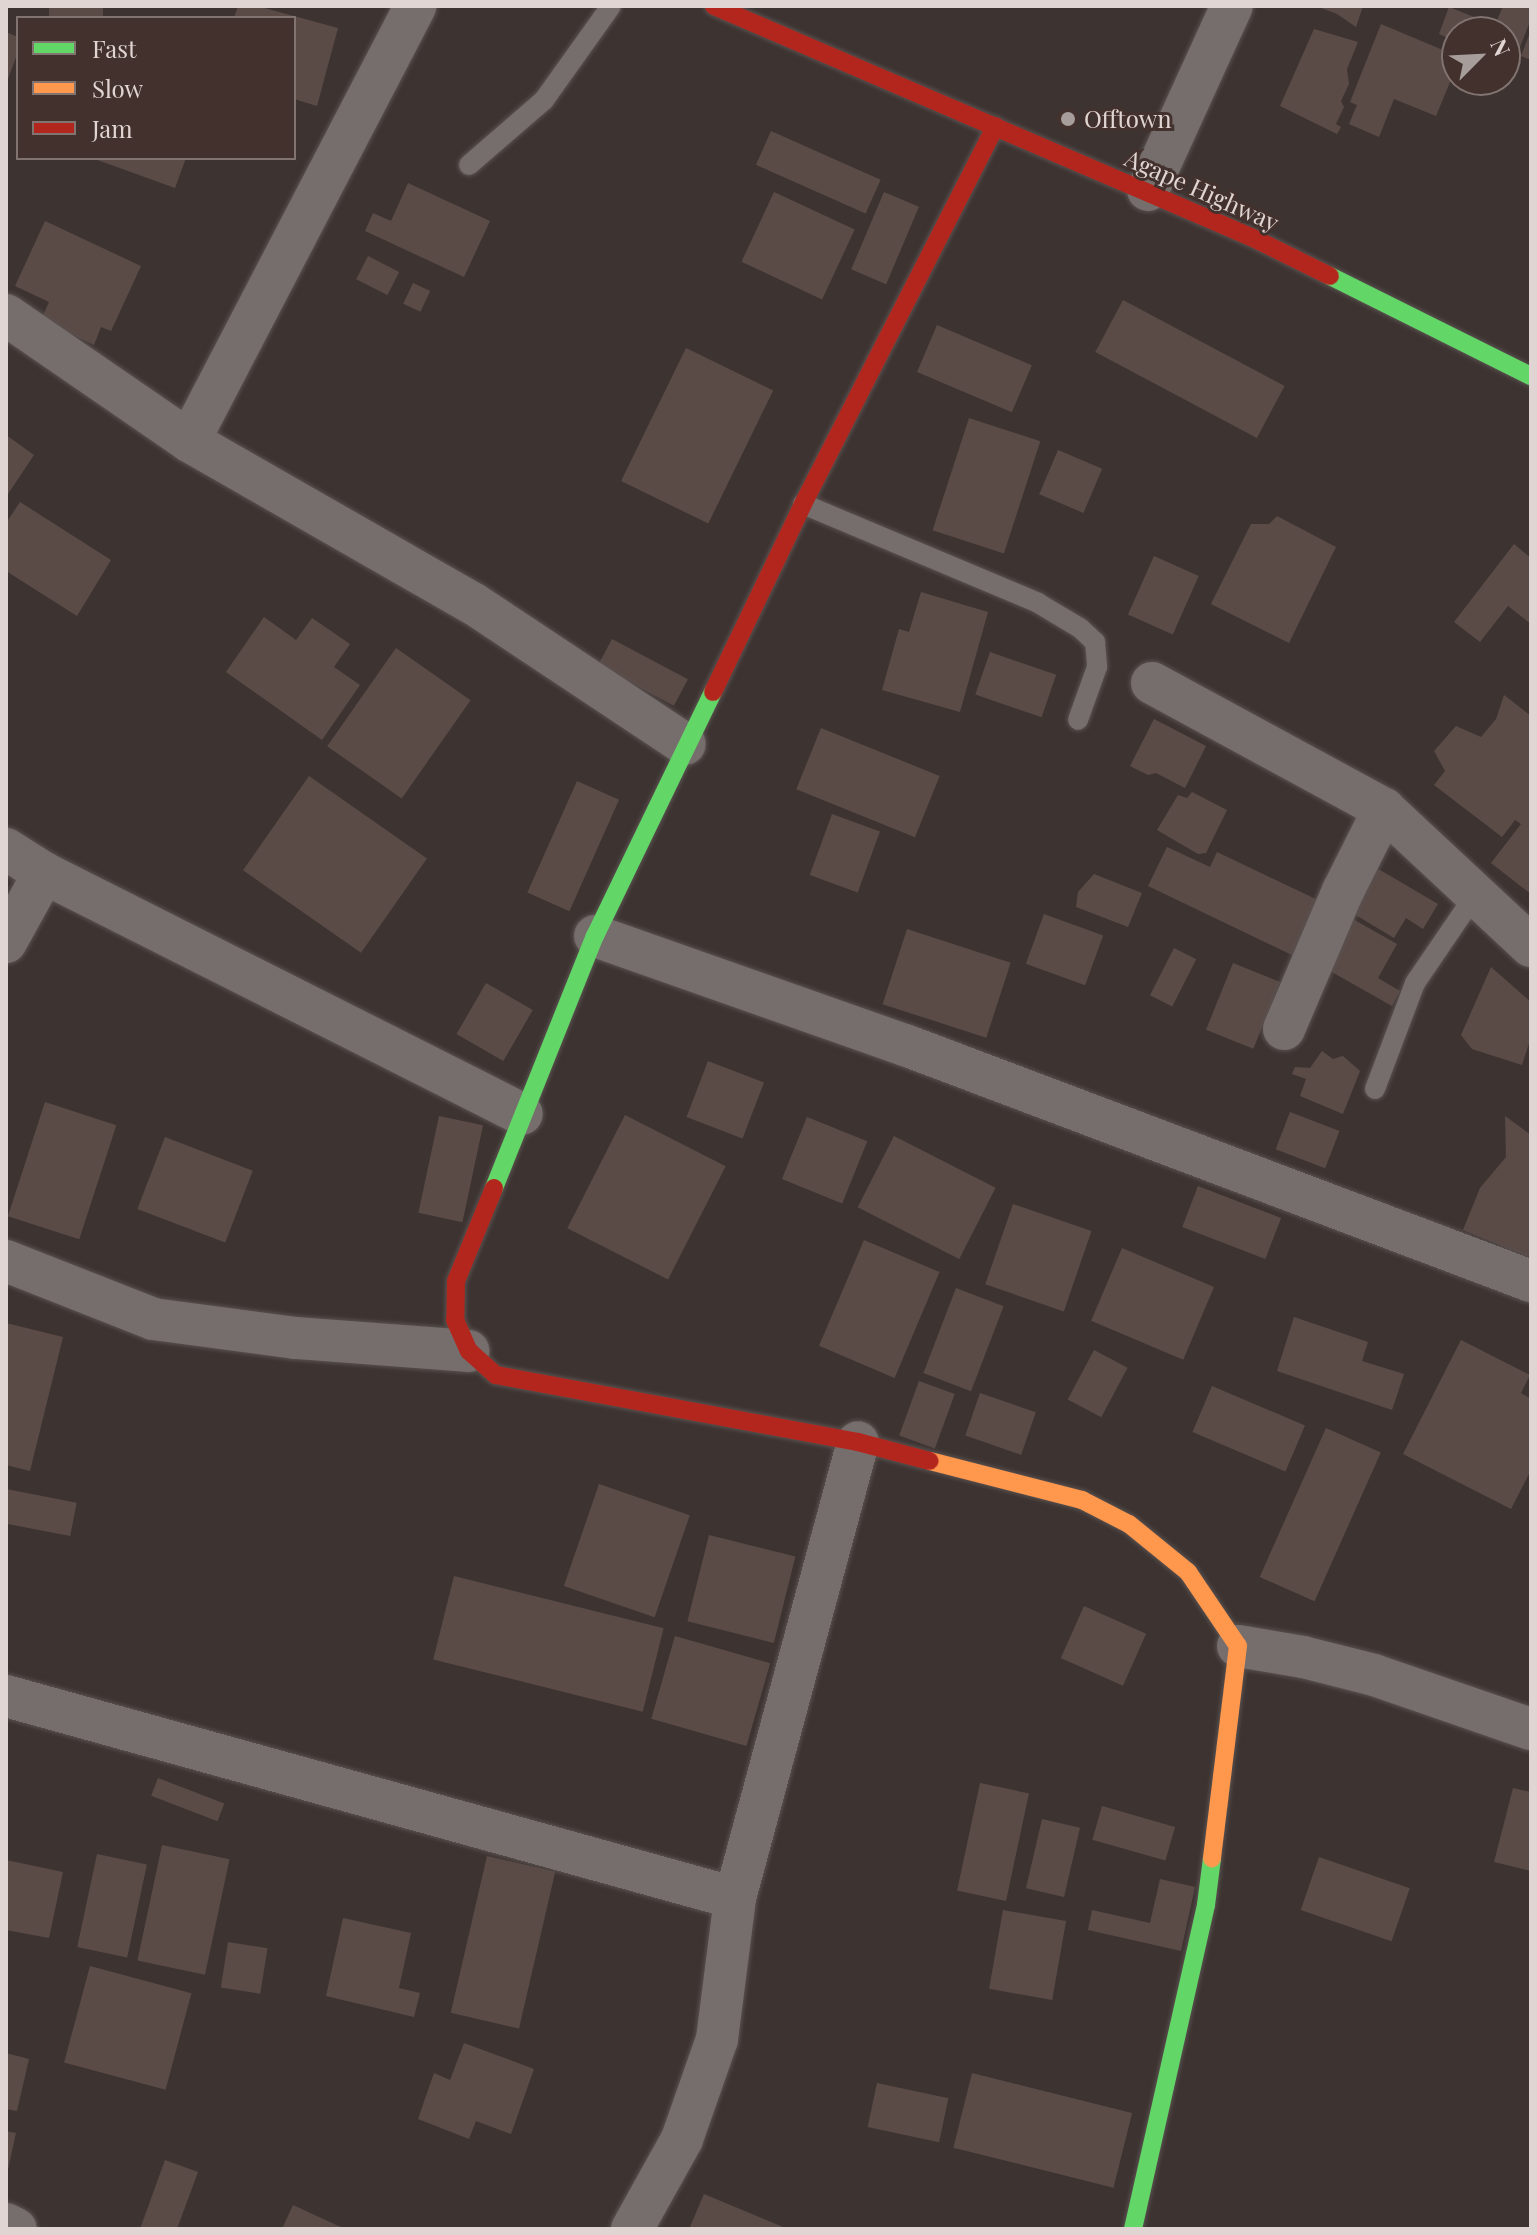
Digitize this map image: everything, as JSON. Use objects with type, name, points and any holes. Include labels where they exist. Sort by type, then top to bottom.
[{"type":"street","points":[[189,441],[415,6]]},
{"type":"street","points":[[1148,190],[1232,6]]},
{"type":"street","name":"Agape Highway","points":[[729,9],[1251,237],[1531,376]]},
{"type":"street","points":[[996,126],[803,504],[595,936],[456,1281],[455,1320],[469,1351],[496,1375],[858,1442],[1082,1500],[1129,1524],[1188,1572],[1238,1646],[1206,1905],[1133,2229]]},
{"type":"street","points":[[6,315],[189,441],[474,604],[685,744]]},
{"type":"street","points":[[1152,683],[1384,809],[1531,946]]},
{"type":"street","points":[[1284,1029],[1343,891],[1384,809]]},
{"type":"street","points":[[6,849],[44,873],[522,1114]]},
{"type":"street","points":[[6,942],[44,873]]},
{"type":"street","points":[[595,936],[905,1045],[1531,1281]]},
{"type":"street","points":[[6,1261],[153,1319],[296,1338],[469,1351]]},
{"type":"street","points":[[632,2229],[682,2139],[717,2039],[735,1898],[858,1442]]},
{"type":"street","points":[[1238,1646],[1303,1657],[1374,1675],[1531,1729]]},
{"type":"street","points":[[6,1696],[735,1898]]},
{"type":"street","points":[[6,2224],[16,2229]]},
{"type":"lane","points":[[469,165],[544,100],[611,6]]},
{"type":"lane","points":[[803,504],[1038,603],[1080,628],[1095,642],[1097,667],[1078,720]]},
{"type":"lane","points":[[1375,1089],[1415,983],[1475,895]]},
{"type":"building","points":[[49,6],[103,6],[103,16],[49,16]]},
{"type":"building","points":[[238,6],[257,6],[294,16],[235,16]]},
{"type":"building","points":[[1316,6],[1363,6],[1356,27],[1337,14]]},
{"type":"building","points":[[1503,6],[1531,6],[1531,19],[1521,44],[1521,16],[1499,16]]},
{"type":"building","points":[[1449,7],[1472,16],[1446,16]]},
{"type":"building","points":[[296,17],[338,28],[317,106],[296,100]]},
{"type":"building","points":[[1381,24],[1441,49],[1441,96],[1444,96],[1436,116],[1394,99],[1379,137],[1349,124],[1357,105],[1350,102]]},
{"type":"building","points":[[1314,29],[1358,42],[1347,69],[1349,84],[1341,101],[1344,107],[1336,124],[1341,127],[1337,134],[1280,106]]},
{"type":"building","points":[[1531,30],[1531,60],[1521,56]]},
{"type":"building","points":[[6,32],[16,36],[16,57],[6,84]]},
{"type":"building","points":[[771,131],[881,180],[866,214],[756,165]]},
{"type":"building","points":[[98,160],[185,160],[175,188]]},
{"type":"building","points":[[408,183],[490,221],[464,277],[365,231],[373,213],[391,221]]},
{"type":"building","points":[[774,192],[855,230],[822,299],[741,262]]},
{"type":"building","points":[[884,192],[919,207],[886,284],[851,269]]},
{"type":"building","points":[[45,221],[141,266],[111,331],[101,327],[94,345],[41,320],[49,302],[15,286]]},
{"type":"building","points":[[368,256],[399,272],[387,295],[356,279]]},
{"type":"building","points":[[413,283],[430,291],[420,312],[403,304]]},
{"type":"building","points":[[1123,300],[1285,386],[1257,438],[1095,352]]},
{"type":"building","points":[[937,325],[1032,365],[1012,412],[917,372]]},
{"type":"building","points":[[686,348],[773,391],[708,524],[621,481]]},
{"type":"building","points":[[969,418],[1040,441],[1004,553],[933,530]]},
{"type":"building","points":[[6,435],[34,455],[6,497]]},
{"type":"building","points":[[1058,450],[1102,469],[1083,513],[1039,494]]},
{"type":"building","points":[[20,502],[111,560],[77,616],[6,571],[6,523]]},
{"type":"building","points":[[1277,516],[1336,547],[1289,643],[1211,604],[1251,524],[1269,524]]},
{"type":"building","points":[[1514,544],[1531,558],[1531,624],[1508,606],[1480,642],[1454,622]]},
{"type":"building","points":[[1154,556],[1199,576],[1173,634],[1128,614]]},
{"type":"building","points":[[921,592],[988,612],[960,712],[882,690],[899,629],[909,632]]},
{"type":"building","points":[[264,617],[296,640],[312,618],[350,644],[334,667],[360,685],[322,740],[226,672]]},
{"type":"building","points":[[612,639],[688,679],[674,706],[598,665]]},
{"type":"building","points":[[396,648],[471,700],[402,798],[327,746]]},
{"type":"building","points":[[990,652],[1056,675],[1042,717],[975,695]]},
{"type":"building","points":[[1504,695],[1531,716],[1531,894],[1491,863],[1521,824],[1515,820],[1502,837],[1434,785],[1445,771],[1434,751],[1456,726],[1481,737],[1496,719]]},
{"type":"building","points":[[1154,719],[1206,746],[1185,788],[1156,773],[1148,775],[1130,766]]},
{"type":"building","points":[[821,728],[940,776],[915,837],[796,789]]},
{"type":"building","points":[[309,776],[427,859],[361,953],[243,870]]},
{"type":"building","points":[[577,781],[619,800],[569,911],[527,892]]},
{"type":"building","points":[[1192,792],[1227,810],[1206,853],[1198,854],[1157,830],[1178,795],[1187,798]]},
{"type":"building","points":[[832,814],[880,831],[858,893],[810,875]]},
{"type":"building","points":[[1167,847],[1210,867],[1217,852],[1320,901],[1294,956],[1148,886]]},
{"type":"building","points":[[1375,867],[1438,904],[1423,929],[1406,918],[1394,938],[1349,911]]},
{"type":"building","points":[[1094,874],[1142,893],[1128,927],[1076,907],[1078,892]]},
{"type":"building","points":[[1044,914],[1103,936],[1085,985],[1026,964]]},
{"type":"building","points":[[1351,918],[1397,944],[1378,978],[1400,991],[1392,1006],[1323,967]]},
{"type":"building","points":[[907,929],[1011,963],[986,1038],[883,1004]]},
{"type":"building","points":[[1174,948],[1196,959],[1172,1007],[1150,995]]},
{"type":"building","points":[[1233,963],[1280,982],[1253,1049],[1206,1030]]},
{"type":"building","points":[[1491,967],[1531,1002],[1531,1037],[1522,1065],[1472,1049],[1461,1035]]},
{"type":"building","points":[[486,983],[533,1010],[503,1061],[456,1034]]},
{"type":"building","points":[[1322,1051],[1333,1059],[1343,1056],[1360,1071],[1343,1114],[1300,1096],[1306,1079],[1292,1074],[1295,1067],[1310,1068]]},
{"type":"building","points":[[708,1061],[764,1083],[743,1139],[686,1117]]},
{"type":"building","points":[[45,1102],[116,1125],[79,1239],[8,1216]]},
{"type":"building","points":[[1290,1112],[1339,1131],[1325,1168],[1276,1149]]},
{"type":"building","points":[[625,1115],[726,1166],[668,1279],[567,1228]]},
{"type":"building","points":[[439,1116],[483,1125],[462,1222],[418,1213]]},
{"type":"building","points":[[1505,1116],[1531,1135],[1531,1258],[1463,1230],[1480,1188],[1506,1157]]},
{"type":"building","points":[[807,1117],[867,1141],[842,1203],[782,1179]]},
{"type":"building","points":[[894,1136],[996,1188],[959,1259],[858,1207]]},
{"type":"building","points":[[165,1137],[253,1171],[225,1243],[137,1209]]},
{"type":"building","points":[[1198,1186],[1281,1218],[1265,1259],[1182,1227]]},
{"type":"building","points":[[1013,1204],[1091,1231],[1064,1311],[985,1284]]},
{"type":"building","points":[[864,1240],[939,1272],[895,1378],[819,1346]]},
{"type":"building","points":[[1122,1248],[1214,1287],[1183,1360],[1091,1321]]},
{"type":"building","points":[[956,1288],[1004,1306],[971,1391],[923,1373]]},
{"type":"building","points":[[1294,1317],[1368,1342],[1362,1361],[1404,1374],[1392,1410],[1277,1371]]},
{"type":"building","points":[[6,1323],[63,1337],[30,1471],[6,1465]]},
{"type":"building","points":[[1461,1340],[1530,1375],[1521,1393],[1531,1399],[1531,1470],[1511,1509],[1403,1454]]},
{"type":"building","points":[[1094,1350],[1128,1368],[1101,1417],[1068,1399]]},
{"type":"building","points":[[919,1381],[955,1394],[935,1448],[899,1436]]},
{"type":"building","points":[[1212,1386],[1305,1425],[1285,1471],[1192,1432]]},
{"type":"building","points":[[980,1393],[1036,1412],[1021,1455],[965,1436]]},
{"type":"building","points":[[1326,1428],[1381,1452],[1315,1601],[1260,1577]]},
{"type":"building","points":[[599,1484],[690,1515],[655,1617],[564,1586]]},
{"type":"building","points":[[6,1489],[77,1503],[70,1536],[6,1524]]},
{"type":"building","points":[[709,1535],[795,1557],[774,1643],[687,1621]]},
{"type":"building","points":[[454,1576],[664,1628],[643,1712],[433,1659]]},
{"type":"building","points":[[1084,1606],[1146,1634],[1123,1686],[1061,1658]]},
{"type":"building","points":[[675,1636],[770,1663],[746,1746],[651,1719]]},
{"type":"building","points":[[158,1778],[224,1803],[217,1821],[151,1796]]},
{"type":"building","points":[[980,1783],[1029,1793],[1006,1901],[957,1891]]},
{"type":"building","points":[[1513,1788],[1531,1792],[1531,1871],[1494,1862]]},
{"type":"building","points":[[1102,1806],[1175,1827],[1165,1861],[1092,1840]]},
{"type":"building","points":[[1042,1819],[1080,1828],[1064,1897],[1026,1888]]},
{"type":"building","points":[[162,1845],[229,1859],[205,1975],[137,1960]]},
{"type":"building","points":[[97,1854],[147,1865],[127,1958],[77,1947]]},
{"type":"building","points":[[487,1856],[555,1872],[519,2029],[451,2013]]},
{"type":"building","points":[[1319,1857],[1410,1888],[1392,1941],[1301,1910]]},
{"type":"building","points":[[6,1860],[63,1872],[49,1938],[6,1930]]},
{"type":"building","points":[[1160,1879],[1195,1887],[1181,1951],[1088,1930],[1092,1910],[1150,1923]]},
{"type":"building","points":[[1003,1910],[1066,1921],[1052,2000],[989,1989]]},
{"type":"building","points":[[343,1918],[411,1933],[399,1988],[420,1993],[414,2017],[326,1996]]},
{"type":"building","points":[[228,1942],[268,1948],[260,1994],[221,1987]]},
{"type":"building","points":[[90,1966],[191,1993],[166,2090],[64,2063]]},
{"type":"building","points":[[464,2043],[534,2069],[511,2134],[476,2121],[469,2139],[418,2119],[434,2073],[450,2080]]},
{"type":"building","points":[[6,2053],[29,2059],[17,2111],[6,2109]]},
{"type":"building","points":[[972,2073],[1132,2113],[1113,2188],[953,2148]]},
{"type":"building","points":[[877,2083],[948,2098],[939,2142],[868,2127]]},
{"type":"building","points":[[6,2131],[16,2133],[7,2174],[6,2173]]},
{"type":"building","points":[[165,2160],[198,2172],[177,2229],[140,2229]]},
{"type":"building","points":[[704,2194],[788,2229],[689,2229]]},
{"type":"building","points":[[293,2205],[345,2229],[282,2229]]},
{"type":"traffic: fast","points":[[1330,276],[1531,376]]},
{"type":"traffic: fast","points":[[494,1188],[595,936],[713,692]]},
{"type":"traffic: fast","points":[[1133,2229],[1206,1905],[1212,1858]]},
{"type":"traffic: slow","points":[[930,1461],[1082,1500],[1129,1524],[1188,1572],[1238,1646],[1212,1858]]},
{"type":"traffic: jam","points":[[714,6],[1251,237],[1330,276]]},
{"type":"traffic: jam","points":[[713,692],[803,504],[996,126]]},
{"type":"traffic: jam","points":[[494,1188],[456,1281],[455,1320],[469,1351],[496,1375],[858,1442],[930,1461]]},
{"type":"place","name":"Offtown","points":[[1068,119]]}]
